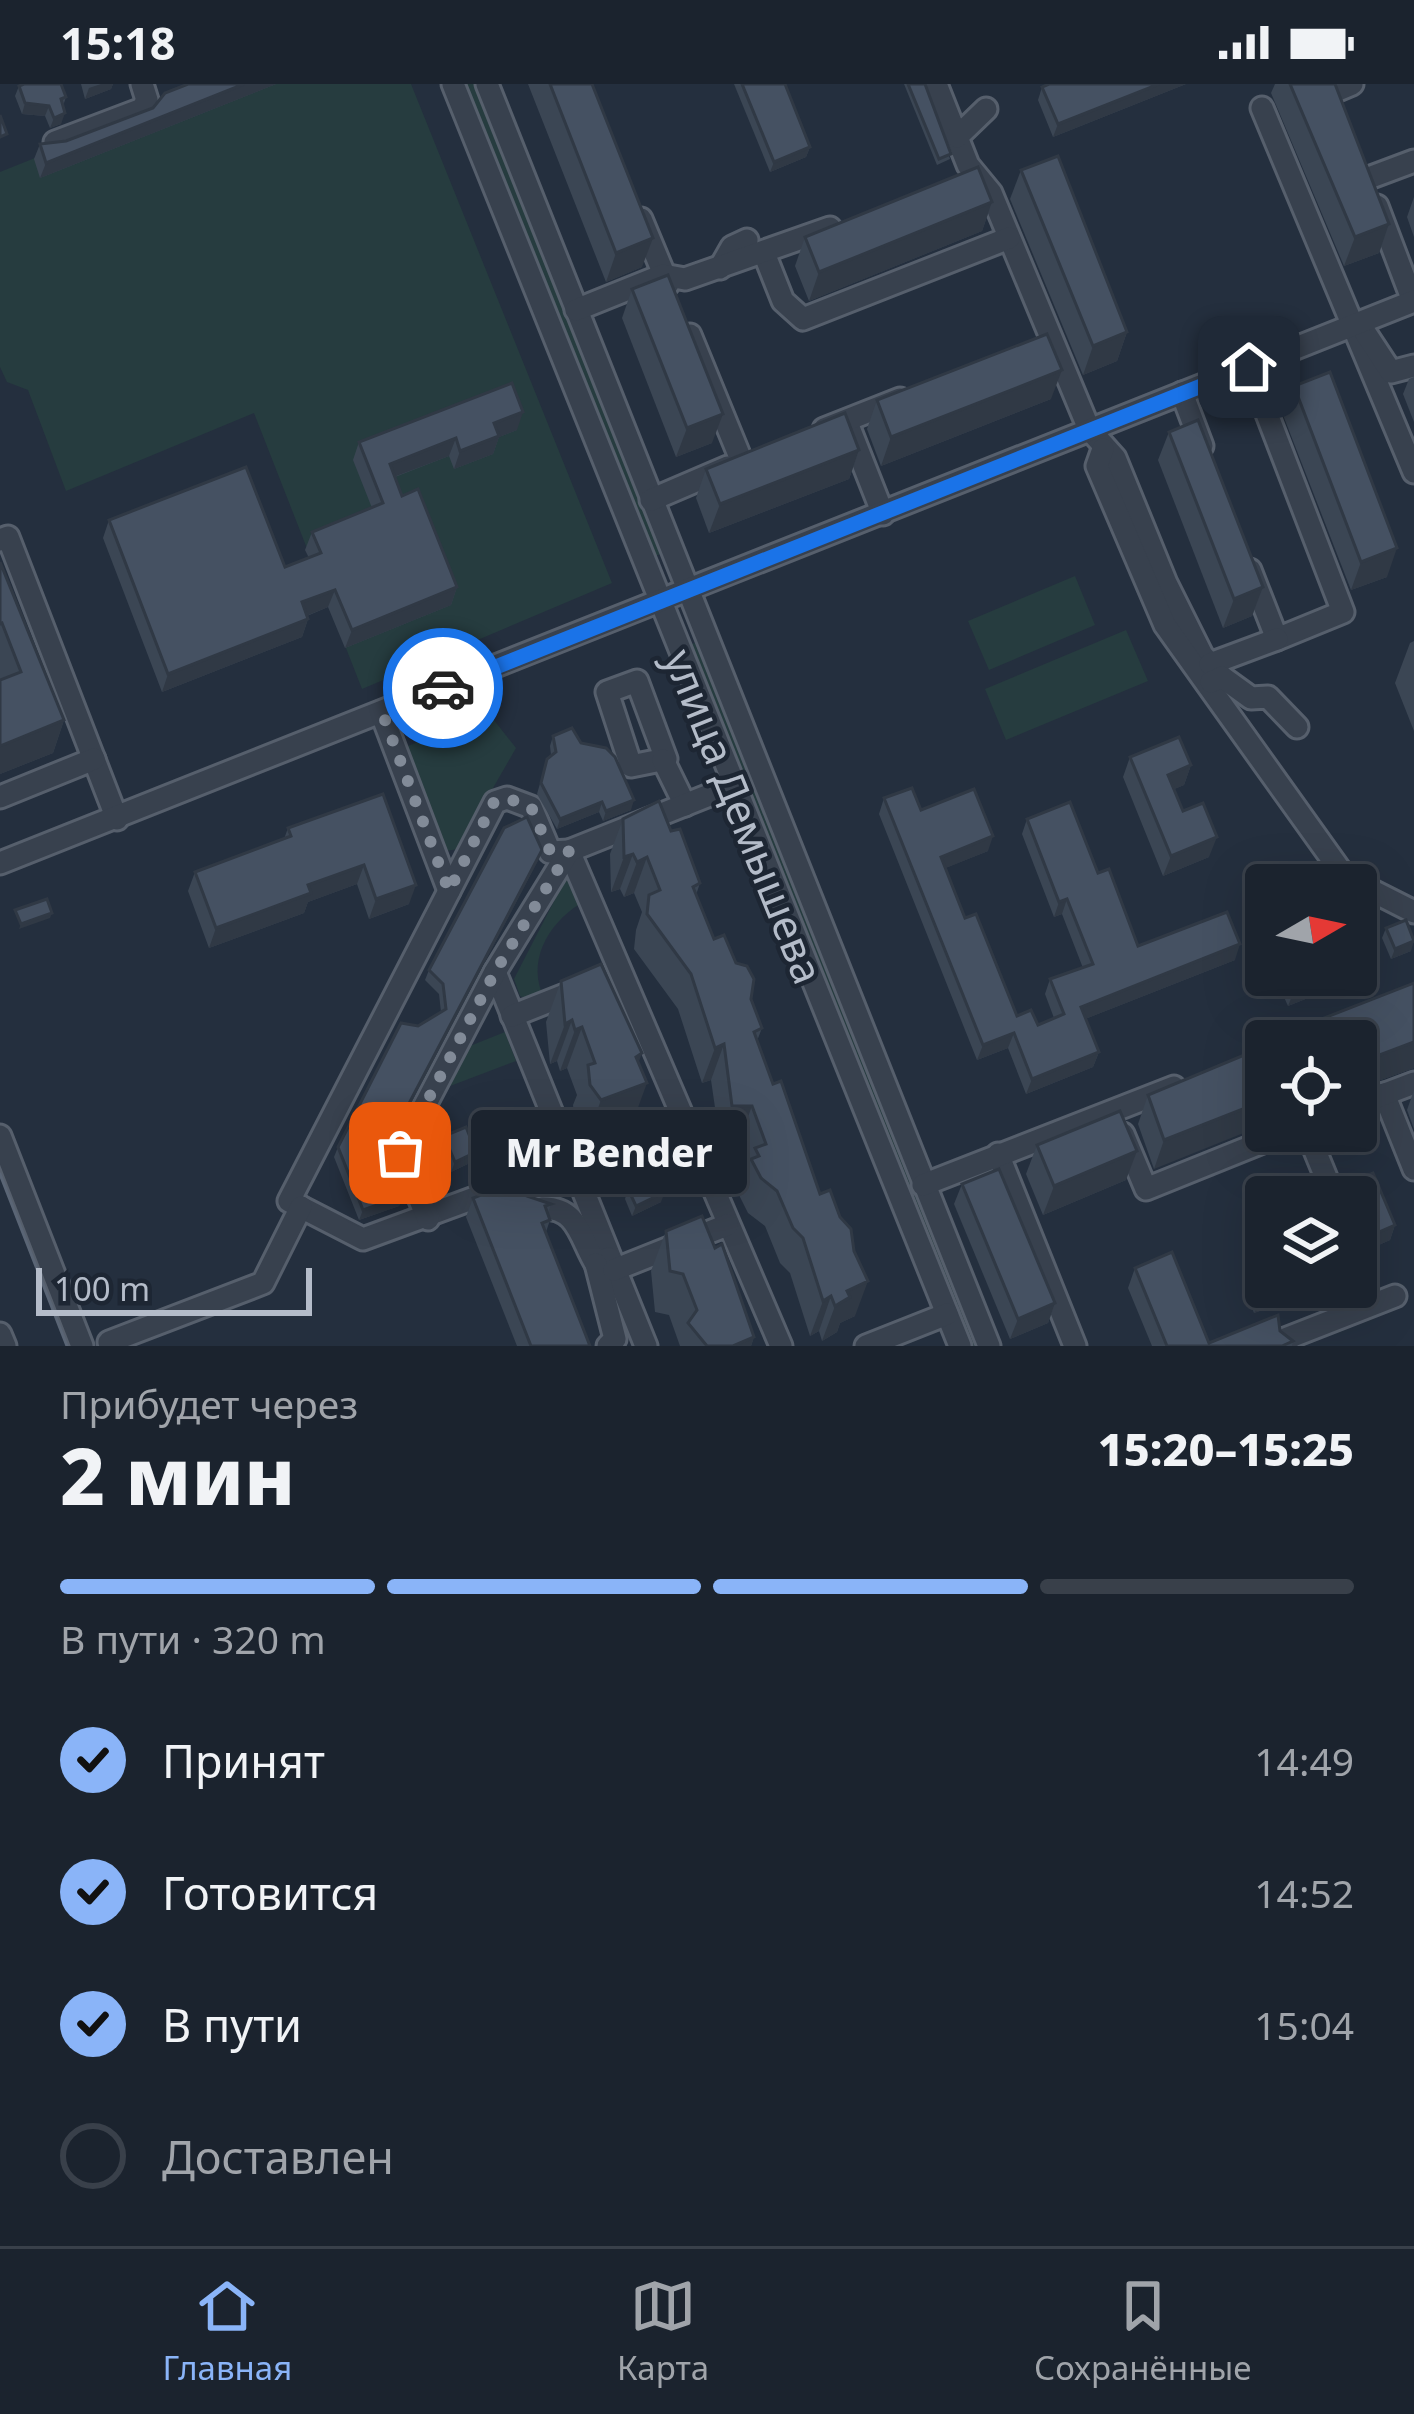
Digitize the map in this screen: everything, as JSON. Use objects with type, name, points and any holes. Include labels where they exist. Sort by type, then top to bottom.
[{"type":"street","points":[[55,142],[142,109],[147,100],[142,84]]},
{"type":"street","name":"улица Демышева","points":[[453,84],[658,604],[960,1346]]},
{"type":"street","name":"улица Демышева","points":[[487,84],[989,1346]]},
{"type":"street","points":[[936,84],[958,137],[964,178],[991,193],[1009,238],[1039,343],[1103,449],[1097,466],[1165,626],[1213,675],[1345,877],[1414,912]]},
{"type":"street","points":[[1338,87],[1341,114]]},
{"type":"street","points":[[1262,108],[1414,472]]},
{"type":"street","points":[[958,137],[986,109]]},
{"type":"street","points":[[0,863],[1413,301],[1358,158]]},
{"type":"street","points":[[1366,179],[1414,160]]},
{"type":"street","points":[[630,190],[663,275],[752,458],[651,500]]},
{"type":"street","points":[[576,310],[663,275],[685,279],[720,268],[756,246],[848,221]]},
{"type":"street","points":[[756,246],[783,301],[803,319],[1009,238]]},
{"type":"street","points":[[1355,325],[1391,371],[1414,366]]},
{"type":"street","points":[[1213,675],[1276,639],[1343,612],[1249,367]]},
{"type":"street","points":[[802,438],[928,388]]},
{"type":"street","points":[[1182,393],[1211,470]]},
{"type":"street","points":[[847,420],[883,514]]},
{"type":"street","points":[[0,540],[8,537],[117,819]]},
{"type":"street","points":[[1244,554],[1276,639]]},
{"type":"street","points":[[1213,675],[1251,698],[1268,697],[1298,728]]},
{"type":"street","points":[[382,712],[449,891]]},
{"type":"street","points":[[0,797],[94,759]]},
{"type":"street","points":[[663,760],[685,805]]},
{"type":"street","points":[[681,1122],[574,1175],[362,1239],[289,1201],[494,802],[507,798],[531,807],[550,851],[569,851],[732,786]]},
{"type":"street","points":[[428,1219],[400,1153],[495,972],[569,851]]},
{"type":"street","points":[[569,851],[681,1122],[781,1346]]},
{"type":"street","points":[[495,972],[606,1264],[646,1346]]},
{"type":"street","points":[[512,1016],[620,973]]},
{"type":"street","points":[[923,1184],[1201,1076]]},
{"type":"street","points":[[1377,1097],[1414,1083]]},
{"type":"street","points":[[1384,1094],[1414,1169]]},
{"type":"street","points":[[1114,1111],[1146,1189],[1245,1149]]},
{"type":"street","points":[[0,1136],[82,1346]]},
{"type":"street","points":[[998,1154],[1075,1346]]},
{"type":"street","points":[[574,1175],[535,1206],[562,1209],[572,1216],[606,1264],[615,1339],[608,1346]]},
{"type":"street","points":[[110,1342],[263,1283],[301,1207]]},
{"type":"street","points":[[606,1264],[727,1225]]},
{"type":"street","points":[[1287,1346],[1285,1340],[1395,1296]]},
{"type":"street","points":[[866,1346],[947,1314]]},
{"type":"street","points":[[0,1334],[5,1346]]},
{"type":"green space","points":[[220,84],[411,84],[612,583],[362,689],[254,413],[66,491],[28,390],[7,382],[0,367],[0,172]]},
{"type":"green space","points":[[465,84],[478,84],[662,553],[652,558]]},
{"type":"green space","points":[[1075,576],[1095,625],[989,670],[968,621]]},
{"type":"green space","points":[[1126,630],[1148,681],[1006,740],[985,689]]},
{"type":"green space","points":[[695,643],[979,1346],[968,1346],[685,646]]},
{"type":"green space","points":[[490,715],[516,748],[458,849],[446,851],[405,747]]},
{"type":"green space","points":[[566,878],[575,882],[585,901],[563,917],[546,939],[538,965],[542,993],[527,999],[520,996],[514,979]]},
{"type":"green space","points":[[505,1032],[516,1061],[437,1091],[460,1050]]},
{"type":"building","points":[[61,84],[65,113],[54,118],[49,106],[25,103],[19,86]]},
{"type":"building","points":[[188,84],[244,84],[46,163],[40,144],[66,141],[153,108],[165,93]]},
{"type":"building","points":[[550,84],[592,84],[653,238],[616,253]]},
{"type":"building","points":[[742,84],[785,84],[810,147],[774,162]]},
{"type":"building","points":[[908,84],[925,84],[951,154],[939,159]]},
{"type":"building","points":[[1159,84],[1058,124],[1042,87]]},
{"type":"building","points":[[1290,84],[1335,84],[1389,224],[1355,237]]},
{"type":"building","points":[[1058,156],[1127,332],[1093,346],[1021,170]]},
{"type":"building","points":[[978,167],[992,202],[819,272],[805,237]]},
{"type":"building","points":[[668,275],[723,414],[687,428],[632,289]]},
{"type":"building","points":[[1047,334],[1062,370],[891,437],[877,400]]},
{"type":"building","points":[[1330,372],[1397,548],[1361,562],[1294,386]]},
{"type":"building","points":[[512,383],[523,412],[494,423],[499,436],[460,451],[456,438],[390,464],[402,496],[418,489],[457,587],[352,630],[335,590],[302,602],[308,619],[168,674],[109,520],[246,467],[285,567],[321,553],[312,532],[383,503],[359,442]]},
{"type":"building","points":[[845,413],[859,450],[720,504],[706,469]]},
{"type":"building","points":[[1198,420],[1263,587],[1234,599],[1169,432]]},
{"type":"building","points":[[0,562],[64,720],[0,746],[0,680],[21,672],[0,624]]},
{"type":"building","points":[[572,728],[581,743],[606,748],[615,757],[634,800],[606,811],[602,802],[560,819],[541,783],[547,759],[556,752],[553,736]]},
{"type":"building","points":[[1179,737],[1191,765],[1168,775],[1183,811],[1203,803],[1217,837],[1171,856],[1130,757]]},
{"type":"building","points":[[912,788],[921,810],[974,789],[993,836],[941,857],[965,918],[976,914],[1017,1016],[1031,1010],[1038,1025],[1064,1014],[1050,979],[1093,964],[1067,899],[1059,902],[1027,819],[1070,802],[1098,873],[1109,869],[1138,946],[1227,912],[1240,944],[1081,1007],[1099,1052],[1032,1079],[1014,1033],[983,1045],[884,798]]},
{"type":"building","points":[[383,794],[416,885],[376,899],[364,865],[308,885],[311,893],[216,928],[195,872],[291,836],[288,828]]},
{"type":"building","points":[[659,801],[671,831],[680,829],[700,883],[693,887],[714,939],[724,935],[736,963],[747,966],[754,979],[751,999],[762,1028],[754,1032],[773,1084],[781,1081],[820,1194],[830,1190],[840,1217],[851,1229],[854,1251],[868,1281],[847,1291],[850,1297],[835,1306],[831,1296],[823,1301],[803,1238],[793,1228],[777,1191],[761,1178],[751,1159],[759,1156],[755,1148],[766,1144],[752,1106],[732,1106],[724,1044],[715,1048],[691,974],[647,914],[649,895],[660,890],[647,857],[637,862],[633,854],[624,857],[623,819]]},
{"type":"building","points":[[527,817],[542,850],[384,1151],[403,1196],[363,1210],[338,1147],[401,1023],[418,1026],[446,1009],[443,984],[429,970],[504,828]]},
{"type":"building","points":[[47,899],[52,913],[21,924],[15,910]]},
{"type":"building","points":[[1406,920],[1414,941],[1395,949],[1386,928]]},
{"type":"building","points":[[601,964],[642,1053],[636,1057],[647,1083],[601,1100],[590,1085],[588,1065],[595,1063],[582,1027],[575,1030],[572,1020],[565,1024],[561,981]]},
{"type":"building","points":[[1414,983],[1414,1042],[1377,1056],[1377,1020],[1319,1020]]},
{"type":"building","points":[[1245,1055],[1245,1108],[1164,1140],[1148,1095]]},
{"type":"building","points":[[1120,1111],[1137,1151],[1054,1186],[1037,1145]]},
{"type":"building","points":[[466,1127],[476,1152],[455,1162],[444,1136]]},
{"type":"building","points":[[653,1161],[665,1192],[636,1206],[628,1189],[638,1184],[632,1170]]},
{"type":"building","points":[[999,1169],[1055,1303],[1018,1319],[962,1184]]},
{"type":"building","points":[[521,1180],[527,1196],[551,1204],[545,1206],[550,1220],[542,1223],[590,1346],[531,1346],[473,1198]]},
{"type":"building","points":[[1377,1182],[1395,1225],[1377,1233]]},
{"type":"building","points":[[702,1216],[715,1248],[722,1244],[754,1337],[733,1346],[707,1346],[688,1323],[697,1310],[683,1274],[670,1271],[666,1231]]},
{"type":"building","points":[[1172,1252],[1209,1343],[1278,1315],[1280,1331],[1293,1341],[1282,1346],[1167,1346],[1135,1268]]},
{"type":"tram line","points":[[0,1174],[67,1346]]},
{"type":"way so far","points":[[400,1153],[495,972],[569,851],[550,851],[531,807],[507,798],[494,802],[449,891],[382,712],[443,688]]},
{"type":"place","name":"Mr Bender","points":[[400,1153]]},
{"type":"route","points":[[443,688],[1249,367]]}]
